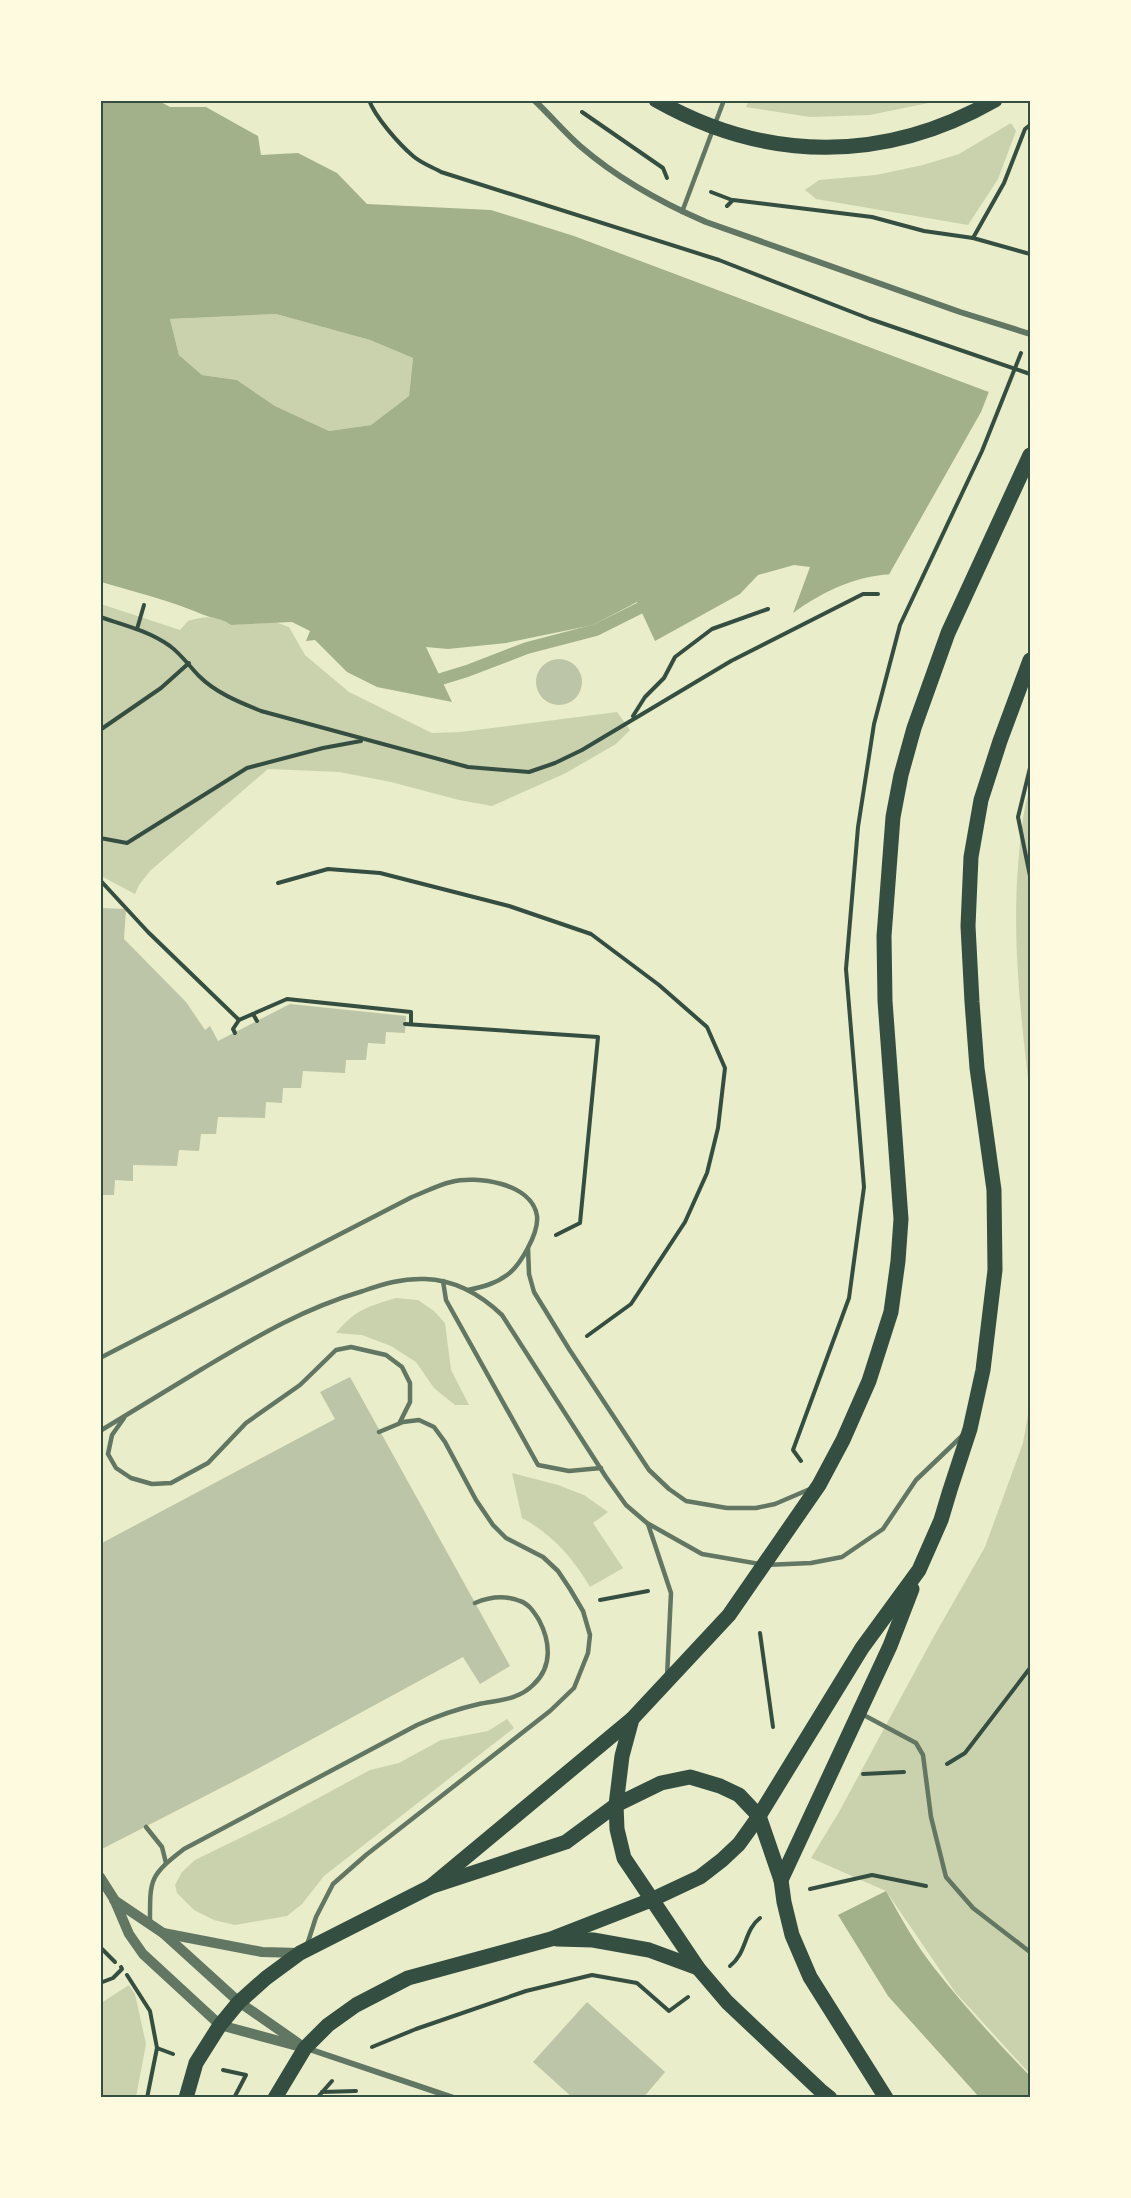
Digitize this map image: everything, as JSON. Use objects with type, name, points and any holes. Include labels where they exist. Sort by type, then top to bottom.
[{"type":"main road","points":[[656,100],[706,126],[744,138],[778,144],[840,148],[874,144],[930,131],[954,122],[996,100]]},
{"type":"main road","points":[[430,1887],[632,1719],[729,1615],[819,1485],[843,1440],[869,1381],[891,1312],[901,1219],[885,1001],[884,936],[893,817],[901,775],[914,728],[948,633],[1030,455]]},
{"type":"main road","points":[[781,1880],[890,1646],[941,1520],[970,1429],[983,1370],[995,1270],[994,1190],[977,1068],[972,1002],[968,926],[971,857],[981,800],[1030,660]]},
{"type":"main road","points":[[275,2097],[305,2048],[328,2025],[356,2005],[408,1978],[551,1939],[651,1900],[699,1877],[722,1860],[739,1844],[759,1816],[862,1648],[919,1570]]},
{"type":"main road","points":[[632,1719],[622,1756],[616,1805],[617,1829],[624,1858],[698,1968],[726,2002],[820,2090],[831,2097]]},
{"type":"main road","points":[[186,2097],[196,2063],[220,2025],[239,2002],[266,1978],[303,1952],[430,1887],[566,1842],[616,1805],[661,1783],[690,1777],[720,1786],[739,1795],[759,1816],[781,1880],[792,1935],[810,1977],[886,2097]]},
{"type":"main road","points":[[551,1939],[592,1940],[649,1950],[698,1968]]},
{"type":"street","points":[[534,100],[581,146],[614,173],[682,212],[960,312],[1030,334]]},
{"type":"street","points":[[100,1877],[114,1899],[129,1934],[143,1954],[220,2025],[305,2048],[454,2097]]},
{"type":"street","points":[[114,1899],[163,1933],[239,2002],[305,2048]]},
{"type":"street","points":[[163,1933],[262,1952],[303,1952]]},
{"type":"lane","points":[[682,212],[724,100]]},
{"type":"lane","points":[[100,1358],[412,1197],[452,1182],[492,1180],[513,1189],[529,1200],[537,1216],[534,1235],[528,1248],[508,1274],[486,1286],[468,1290]]},
{"type":"lane","points":[[528,1248],[529,1274],[534,1292],[649,1470],[669,1489],[686,1501],[728,1508],[746,1508],[775,1504],[819,1485]]},
{"type":"lane","points":[[100,1431],[275,1325],[334,1299],[394,1281],[426,1279],[443,1281],[468,1290],[490,1303],[502,1315],[626,1505],[647,1523],[702,1554],[765,1565],[811,1563],[842,1557],[883,1529],[916,1480],[970,1429]]},
{"type":"lane","points":[[443,1281],[446,1300],[538,1465],[569,1471],[601,1468]]},
{"type":"lane","points":[[126,1415],[111,1436],[108,1454],[116,1468],[131,1478],[152,1484],[171,1483],[208,1463],[246,1423],[300,1385],[336,1350],[351,1347],[386,1355],[402,1367],[410,1383],[410,1402],[400,1422]]},
{"type":"lane","points":[[303,1952],[316,1917],[333,1884],[366,1854],[550,1711],[574,1688],[588,1653],[590,1635],[583,1611],[558,1571],[543,1557],[506,1538],[493,1525],[434,1427],[419,1420],[400,1422],[379,1432]]},
{"type":"lane","points":[[647,1523],[671,1593],[667,1682]]},
{"type":"lane","points":[[150,1923],[150,1895],[153,1878],[166,1863],[184,1849],[417,1725],[455,1710],[508,1700],[519,1696],[535,1684],[545,1668],[549,1649],[545,1633],[531,1608],[522,1601],[505,1597],[475,1603]]},
{"type":"lane","points":[[860,1712],[916,1743],[923,1755],[931,1817],[946,1877],[973,1908],[1030,1952]]},
{"type":"lane","points":[[146,1827],[162,1847],[166,1863]]},
{"type":"path","points":[[369,100],[372,108],[407,151],[441,172],[718,260],[870,319],[1030,374]]},
{"type":"path","points":[[577,108],[663,168],[682,212]]},
{"type":"path","points":[[973,238],[1004,183],[1024,129],[1030,125]]},
{"type":"path","points":[[706,222],[733,200],[872,217],[924,231],[973,238],[1030,254]]},
{"type":"path","points":[[819,1485],[793,1450],[849,1298],[864,1187],[846,969],[858,827],[872,736],[900,625],[982,451],[1014,373]]},
{"type":"path","points":[[100,617],[137,629],[167,644],[189,663],[199,676],[236,700],[261,711],[299,719],[364,740],[468,767],[529,772],[582,750],[731,661],[863,594],[878,594]]},
{"type":"path","points":[[137,629],[144,605]]},
{"type":"path","points":[[630,720],[645,697],[664,678],[675,657],[712,629],[768,609]]},
{"type":"path","points":[[100,730],[161,688],[189,663]]},
{"type":"path","points":[[100,838],[127,843],[247,768],[301,753],[364,740]]},
{"type":"path","points":[[1030,768],[1018,818],[1030,876]]},
{"type":"path","points":[[278,883],[328,869],[380,873],[519,909],[591,934],[660,985],[707,1027],[724,1068],[718,1128],[707,1173],[685,1222],[631,1304]]},
{"type":"path","points":[[100,880],[148,932],[238,1020]]},
{"type":"path","points":[[235,1032],[233,1029],[238,1020],[287,999],[411,1012],[411,1024]]},
{"type":"path","points":[[253,1014],[257,1021]]},
{"type":"path","points":[[405,1024],[598,1037],[580,1223],[528,1248]]},
{"type":"path","points":[[600,1600],[652,1591]]},
{"type":"path","points":[[760,1633],[773,1727]]},
{"type":"path","points":[[862,1774],[926,1771],[947,1764],[965,1753],[1030,1668]]},
{"type":"path","points":[[822,1887],[872,1875],[959,1892]]},
{"type":"path","points":[[739,1960],[753,1923]]},
{"type":"path","points":[[100,1983],[113,1978],[123,1969],[129,1934]]},
{"type":"path","points":[[100,1947],[123,1969],[150,2011],[157,2048],[147,2097]]},
{"type":"path","points":[[352,2063],[374,2045],[416,2029],[526,1990],[592,1975],[637,1983],[669,2011]]},
{"type":"path","points":[[157,2048],[196,2063],[246,2075],[234,2097]]},
{"type":"path","points":[[321,2092],[360,2091]]},
{"type":"shaded area","points":[[749,100],[938,101],[870,115],[810,117],[746,107]]},
{"type":"shaded area","points":[[100,101],[159,101],[170,107],[206,107],[258,136],[261,155],[298,153],[337,173],[367,204],[491,210],[574,236],[986,391],[1019,401],[940,577],[898,574],[869,577],[829,591],[793,613],[810,567],[794,565],[758,575],[740,594],[655,641],[637,602],[593,625],[506,643],[448,649],[426,647],[452,702],[377,687],[347,672],[315,640],[306,641],[310,631],[292,622],[231,625],[166,601],[101,582]],"holes":[[[276,314],[370,340],[413,358],[409,396],[371,425],[329,431],[275,406],[237,380],[202,375],[179,355],[170,319]]]},
{"type":"shaded area","points":[[1011,123],[1016,131],[998,179],[968,225],[816,199],[805,190],[819,180],[876,175],[923,165],[959,154]]},
{"type":"shaded area","points":[[276,314],[370,340],[413,358],[409,396],[371,425],[329,431],[275,406],[237,380],[202,375],[179,355],[170,319]]},
{"type":"shaded area","points":[[101,604],[180,630],[188,621],[210,617],[231,625],[275,622],[289,627],[305,655],[349,692],[432,733],[460,732],[617,712],[630,730],[616,744],[566,773],[492,806],[339,772],[268,769],[150,871],[135,894],[101,876]]},
{"type":"shaded area","points":[[1030,788],[1030,1097],[1018,976],[1016,916],[1021,838]]},
{"type":"shaded area","points":[[396,1298],[418,1300],[434,1311],[445,1323],[451,1370],[469,1405],[455,1405],[434,1388],[416,1362],[391,1346],[362,1335],[336,1333],[356,1314]]},
{"type":"shaded area","points":[[1030,1403],[1030,2074],[955,1992],[886,1891],[811,1858],[839,1812],[985,1547],[1023,1443]]},
{"type":"shaded area","points":[[512,1473],[558,1485],[584,1495],[608,1512],[593,1523],[623,1568],[590,1587],[561,1548],[543,1531],[522,1518]]},
{"type":"shaded area","points":[[507,1719],[514,1728],[324,1876],[302,1904],[287,1916],[235,1925],[214,1920],[194,1910],[177,1893],[175,1885],[182,1872],[195,1860],[285,1816],[370,1770],[399,1763],[441,1740],[488,1731]]},
{"type":"shaded area","points":[[886,1891],[915,1941],[935,1969],[981,2024],[1030,2076],[1030,2097],[979,2097],[888,1996],[838,1915]]},
{"type":"shaded area","points":[[129,1985],[135,1994],[146,2044],[136,2097],[101,2097],[101,2003]]},
{"type":"pier","points":[[990,389],[1030,403],[1030,613],[940,580],[887,578],[981,412]]},
{"type":"building","points":[[559,659],[575,666],[582,682],[575,698],[559,705],[543,698],[536,682],[543,666]]},
{"type":"building","points":[[100,908],[126,909],[124,939],[186,1002],[205,1030],[210,1026],[218,1041],[290,1004],[406,1016],[405,1033],[386,1032],[385,1044],[368,1043],[366,1060],[346,1060],[345,1073],[303,1071],[301,1088],[283,1088],[282,1103],[266,1102],[265,1118],[218,1117],[216,1134],[201,1134],[199,1151],[179,1150],[177,1166],[133,1165],[133,1181],[115,1180],[114,1195],[100,1195]]},
{"type":"building","points":[[350,1377],[510,1666],[480,1684],[463,1657],[246,1775],[100,1850],[100,1544],[335,1419],[320,1392]]},
{"type":"building","points":[[587,2002],[665,2072],[643,2098],[573,2098],[533,2062]]},
{"type":"waterway","points":[[441,679],[527,648],[596,630],[640,608]]}]
